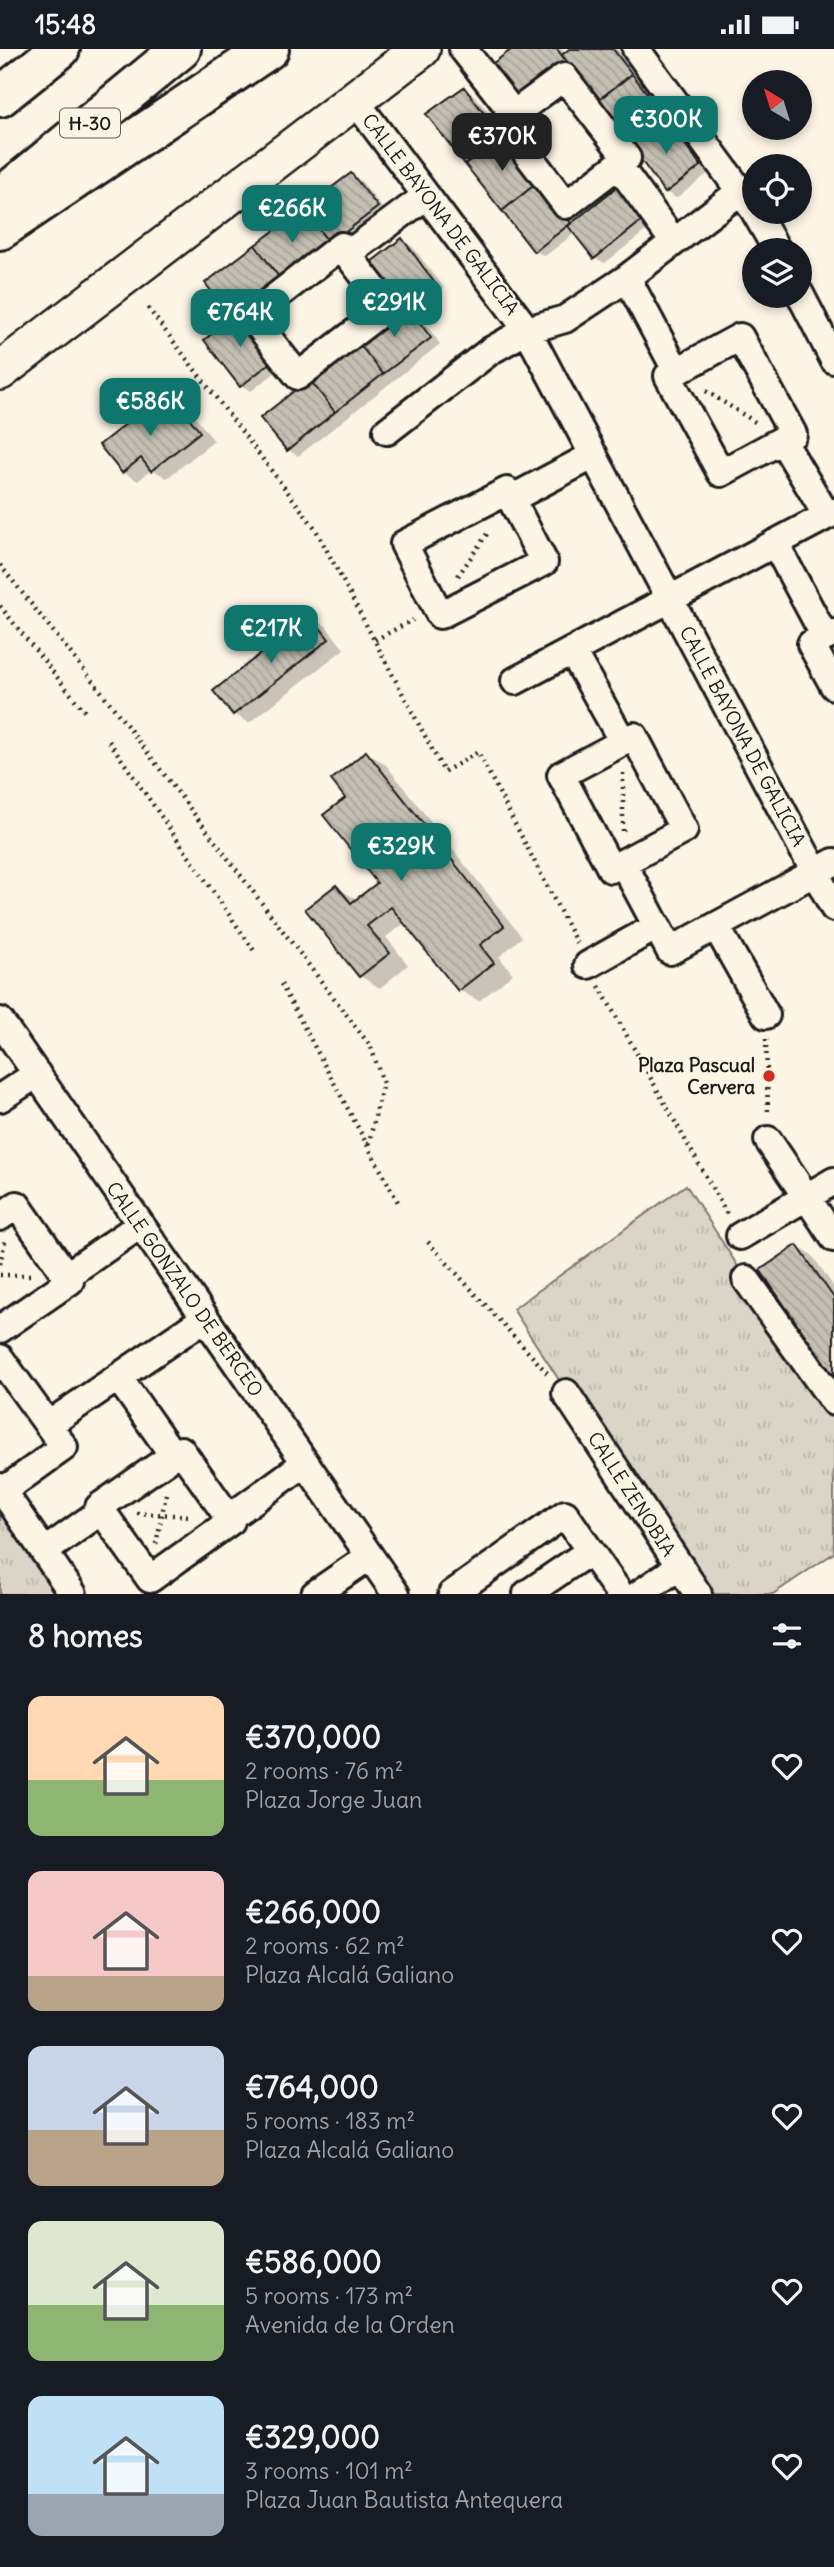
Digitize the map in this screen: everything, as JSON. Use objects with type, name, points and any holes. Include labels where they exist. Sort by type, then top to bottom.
[{"type":"highway","points":[[0,95],[46,49]]},
{"type":"highway","points":[[0,95],[60,49]]},
{"type":"highway","name":"H-30","points":[[0,198],[181,49]]},
{"type":"highway","points":[[0,230],[269,49]]},
{"type":"street","points":[[0,371],[421,49]]},
{"type":"street","points":[[463,49],[514,114]]},
{"type":"street","points":[[636,49],[742,193]]},
{"type":"street","points":[[564,77],[627,158],[566,205],[503,122],[514,114],[564,77]]},
{"type":"street","name":"CALLE BAYONA DE GALICIA","points":[[354,99],[527,330],[670,599],[825,867],[834,908]]},
{"type":"street","points":[[618,165],[674,242]]},
{"type":"street","points":[[348,254],[426,196]]},
{"type":"street","name":"CALLE BAYONA DE GALICIA","points":[[387,431],[490,351],[527,330],[565,319],[627,278],[674,242],[742,208]]},
{"type":"street","points":[[341,246],[348,254],[388,307],[298,376],[251,316],[341,246]]},
{"type":"street","points":[[627,278],[677,372]]},
{"type":"street","points":[[807,308],[834,360]]},
{"type":"street","points":[[740,337],[793,434],[721,473],[668,376],[677,372],[740,337]]},
{"type":"street","points":[[515,681],[830,514],[782,440]]},
{"type":"street","points":[[511,499],[594,455]]},
{"type":"street","points":[[507,491],[511,499],[544,562],[440,615],[404,544],[507,491]]},
{"type":"street","points":[[775,543],[829,635],[811,644],[834,687]]},
{"type":"street","points":[[572,651],[623,742]]},
{"type":"street","points":[[634,736],[684,830],[611,869],[561,775],[623,742],[634,736]]},
{"type":"street","points":[[623,863],[670,951],[825,867]]},
{"type":"street","points":[[588,965],[657,926]]},
{"type":"street","points":[[716,926],[766,1015]]},
{"type":"street","name":"CALLE GONZALO DE BERCEO","points":[[0,1021],[396,1594]]},
{"type":"street","points":[[0,1098],[37,1074]]},
{"type":"street","points":[[768,1140],[834,1238]]},
{"type":"street","points":[[740,1236],[834,1181]]},
{"type":"street","points":[[0,1329],[70,1281],[17,1205],[4,1207]]},
{"type":"street","points":[[66,1276],[140,1225]]},
{"type":"street","points":[[746,1279],[834,1402]]},
{"type":"street","points":[[48,1425],[205,1318]]},
{"type":"street","points":[[0,1358],[64,1447],[1,1489],[74,1594]]},
{"type":"street","points":[[118,1377],[173,1455]]},
{"type":"street","name":"CALLE ZENOBIA","points":[[566,1393],[698,1594]]},
{"type":"street","points":[[181,1450],[231,1521],[155,1586],[99,1507],[173,1455],[181,1450]]},
{"type":"street","points":[[229,1518],[305,1463]]},
{"type":"street","points":[[44,1552],[101,1511]]},
{"type":"street","points":[[452,1594],[565,1514],[620,1594]]},
{"type":"street","points":[[527,1594],[590,1551]]},
{"type":"street","points":[[315,1594],[370,1556]]},
{"type":"street","points":[[639,1594],[680,1566]]},
{"type":"path","points":[[148,308],[315,528],[444,772],[478,752],[588,965],[740,1236]]},
{"type":"path","points":[[677,372],[782,440]]},
{"type":"path","points":[[0,565],[100,690],[371,1047],[383,1083],[368,1147]]},
{"type":"path","points":[[0,606],[85,712]]},
{"type":"path","points":[[108,741],[255,952]]},
{"type":"path","points":[[623,742],[623,863]]},
{"type":"path","points":[[281,984],[400,1206]]},
{"type":"path","points":[[766,1015],[768,1140]]},
{"type":"path","points":[[428,1242],[566,1393]]},
{"type":"path","points":[[155,1586],[162,1514],[173,1455]]},
{"type":"path","points":[[101,1511],[229,1518]]},
{"type":"green space","points":[[686,1185],[746,1279],[834,1402],[834,1553],[773,1594],[698,1594],[513,1309]]},
{"type":"green space","points":[[0,1492],[70,1594],[0,1594]]},
{"type":"building","points":[[512,49],[557,49],[567,63],[517,99],[492,64]]},
{"type":"building","points":[[569,49],[613,49],[632,74],[597,101],[562,55]]},
{"type":"building","points":[[632,74],[666,118],[630,145],[597,101]]},
{"type":"building","points":[[464,87],[501,136],[465,164],[426,114]]},
{"type":"building","points":[[666,118],[701,166],[665,193],[630,145]]},
{"type":"building","points":[[501,136],[538,182],[502,211],[465,164]]},
{"type":"building","points":[[351,173],[378,207],[330,244],[303,209]]},
{"type":"building","points":[[538,182],[571,223],[534,252],[502,211]]},
{"type":"building","points":[[618,186],[644,219],[594,259],[568,226]]},
{"type":"building","points":[[303,209],[330,244],[282,281],[255,245]]},
{"type":"building","points":[[402,238],[434,282],[399,309],[366,266]]},
{"type":"building","points":[[255,245],[282,281],[232,318],[205,283]]},
{"type":"building","points":[[406,304],[431,338],[383,374],[357,341]]},
{"type":"building","points":[[240,312],[275,359],[240,387],[204,340]]},
{"type":"building","points":[[357,341],[383,374],[335,412],[309,379]]},
{"type":"building","points":[[309,379],[335,412],[287,451],[260,418]]},
{"type":"building","points":[[177,402],[200,432],[151,471],[141,458],[122,473],[99,445],[150,405],[158,417]]},
{"type":"building","points":[[310,615],[329,639],[233,715],[213,691]]},
{"type":"building","points":[[366,751],[504,926],[480,945],[494,963],[458,991],[391,907],[367,926],[390,953],[359,977],[305,909],[336,885],[351,903],[377,883],[323,815],[345,798],[331,780]]},
{"type":"building","points":[[797,1245],[834,1298],[834,1377],[760,1270]]},
{"type":"place","name":"Plaza Pascual Cervera","points":[[769,1076]]}]
